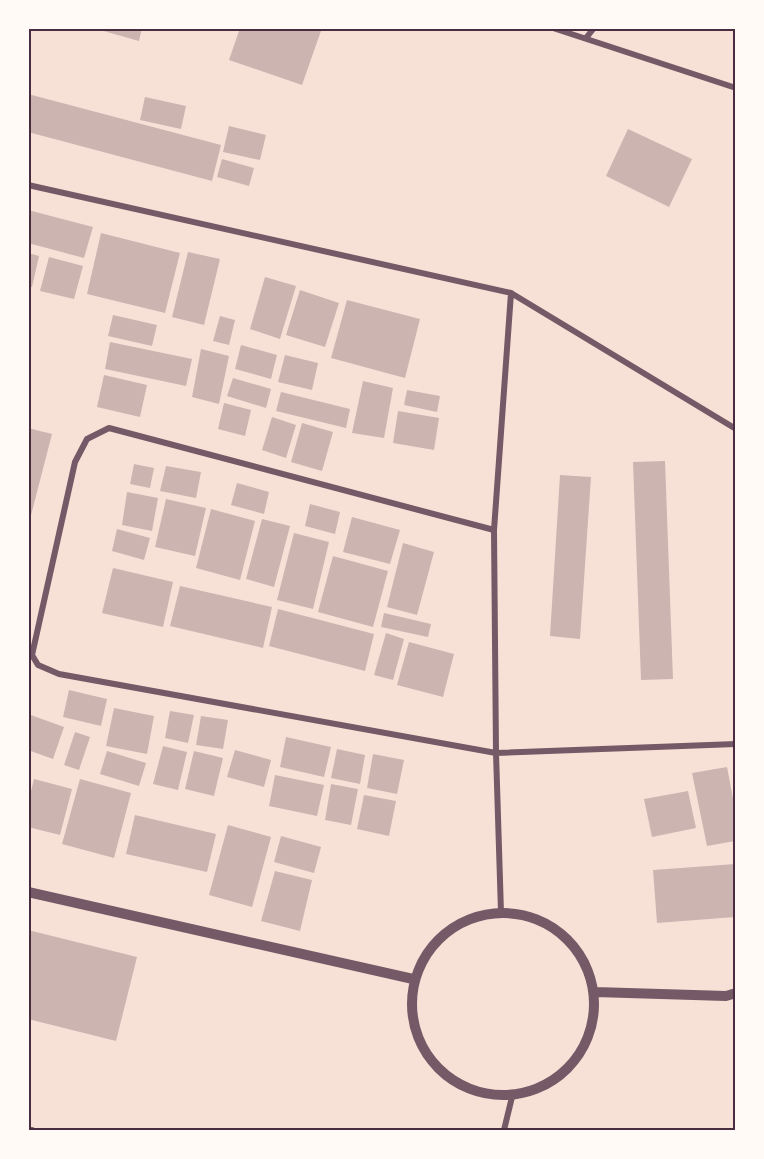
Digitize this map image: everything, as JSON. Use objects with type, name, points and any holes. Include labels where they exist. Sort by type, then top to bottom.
[{"type":"street","points":[[553,28],[735,88]]},
{"type":"street","points":[[586,38],[594,28]]},
{"type":"street","points":[[28,185],[511,293],[735,429]]},
{"type":"street","points":[[501,912],[496,753],[494,530],[511,293]]},
{"type":"street","points":[[494,530],[109,428],[87,440],[75,462],[32,655],[38,665],[59,674],[496,753],[735,744]]},
{"type":"street","points":[[28,892],[413,979]]},
{"type":"street","points":[[501,912],[534,918],[563,935],[584,960],[595,992],[592,1029],[576,1062],[547,1087],[512,1097],[467,1090],[431,1064],[412,1024],[413,979],[426,952],[446,931],[472,917],[501,912]]},
{"type":"street","points":[[595,992],[732,996]]},
{"type":"street","points":[[504,1131],[512,1097]]},
{"type":"building","points":[[93,28],[142,28],[139,41]]},
{"type":"building","points":[[240,28],[322,28],[302,85],[229,60]]},
{"type":"building","points":[[28,94],[221,145],[212,181],[28,132]]},
{"type":"building","points":[[145,97],[186,106],[181,129],[140,120]]},
{"type":"building","points":[[229,126],[266,135],[260,160],[223,152]]},
{"type":"building","points":[[628,129],[692,159],[669,207],[606,176]]},
{"type":"building","points":[[222,159],[254,168],[249,186],[217,177]]},
{"type":"building","points":[[28,210],[93,227],[84,258],[28,243]]},
{"type":"building","points":[[101,233],[180,253],[165,313],[87,294]]},
{"type":"building","points":[[188,252],[220,259],[204,325],[172,317]]},
{"type":"building","points":[[28,253],[39,256],[32,287],[28,286]]},
{"type":"building","points":[[49,257],[83,266],[74,299],[40,291]]},
{"type":"building","points":[[265,277],[296,286],[280,339],[250,329]]},
{"type":"building","points":[[300,290],[339,303],[325,347],[286,335]]},
{"type":"building","points":[[347,300],[420,319],[405,378],[331,358]]},
{"type":"building","points":[[113,315],[157,325],[152,346],[108,336]]},
{"type":"building","points":[[220,316],[235,320],[229,345],[213,341]]},
{"type":"building","points":[[110,342],[192,359],[186,386],[105,369]]},
{"type":"building","points":[[241,345],[277,355],[271,379],[235,369]]},
{"type":"building","points":[[201,349],[229,356],[219,404],[192,397]]},
{"type":"building","points":[[285,355],[318,363],[312,390],[278,382]]},
{"type":"building","points":[[104,375],[147,385],[140,417],[97,407]]},
{"type":"building","points":[[233,378],[271,389],[266,408],[227,396]]},
{"type":"building","points":[[363,381],[393,388],[384,438],[352,433]]},
{"type":"building","points":[[407,390],[440,396],[437,412],[404,405]]},
{"type":"building","points":[[281,392],[350,409],[346,428],[276,411]]},
{"type":"building","points":[[224,403],[251,410],[245,436],[218,429]]},
{"type":"building","points":[[398,411],[439,418],[434,450],[393,443]]},
{"type":"building","points":[[272,417],[296,425],[286,458],[262,450]]},
{"type":"building","points":[[302,423],[333,432],[322,471],[291,462]]},
{"type":"building","points":[[28,428],[52,434],[29,523],[28,523]]},
{"type":"building","points":[[665,461],[673,679],[641,680],[633,462]]},
{"type":"building","points":[[134,464],[154,468],[150,488],[130,484]]},
{"type":"building","points":[[166,466],[201,472],[196,498],[160,491]]},
{"type":"building","points":[[560,475],[591,477],[580,639],[550,636]]},
{"type":"building","points":[[237,483],[269,492],[264,514],[231,505]]},
{"type":"building","points":[[127,492],[158,498],[152,531],[122,525]]},
{"type":"building","points":[[166,499],[206,508],[195,556],[155,547]]},
{"type":"building","points":[[310,504],[340,512],[335,534],[305,526]]},
{"type":"building","points":[[211,509],[255,521],[240,580],[196,568]]},
{"type":"building","points":[[352,517],[400,530],[390,564],[343,552]]},
{"type":"building","points":[[262,519],[290,526],[274,587],[246,579]]},
{"type":"building","points":[[117,529],[150,538],[144,560],[112,551]]},
{"type":"building","points":[[294,533],[329,542],[313,609],[277,600]]},
{"type":"building","points":[[403,543],[434,552],[417,615],[387,607]]},
{"type":"building","points":[[333,556],[388,571],[373,627],[318,612]]},
{"type":"building","points":[[113,568],[173,582],[163,627],[102,613]]},
{"type":"building","points":[[180,586],[272,607],[263,648],[170,626]]},
{"type":"building","points":[[278,609],[374,634],[365,671],[269,646]]},
{"type":"building","points":[[384,613],[431,624],[428,637],[381,627]]},
{"type":"building","points":[[386,633],[404,639],[393,680],[374,675]]},
{"type":"building","points":[[409,642],[454,654],[443,697],[397,685]]},
{"type":"building","points":[[69,690],[107,699],[101,726],[63,717]]},
{"type":"building","points":[[114,708],[154,716],[147,754],[106,746]]},
{"type":"building","points":[[170,711],[194,715],[188,743],[165,738]]},
{"type":"building","points":[[28,714],[64,727],[53,759],[28,750]]},
{"type":"building","points":[[201,716],[228,720],[223,749],[196,745]]},
{"type":"building","points":[[75,732],[90,737],[79,770],[64,765]]},
{"type":"building","points":[[286,737],[331,747],[324,777],[280,767]]},
{"type":"building","points":[[163,746],[187,752],[178,790],[153,784]]},
{"type":"building","points":[[337,749],[365,755],[360,784],[331,778]]},
{"type":"building","points":[[235,750],[271,760],[264,787],[227,777]]},
{"type":"building","points":[[107,751],[146,763],[139,786],[100,774]]},
{"type":"building","points":[[194,751],[223,758],[214,796],[185,789]]},
{"type":"building","points":[[373,754],[404,760],[397,794],[367,788]]},
{"type":"building","points":[[727,767],[735,809],[735,841],[707,846],[692,773]]},
{"type":"building","points":[[275,775],[324,785],[317,816],[269,806]]},
{"type":"building","points":[[34,779],[72,789],[60,835],[28,827],[28,803]]},
{"type":"building","points":[[80,779],[131,793],[114,858],[62,844]]},
{"type":"building","points":[[331,784],[358,789],[351,825],[325,820]]},
{"type":"building","points":[[688,791],[696,828],[652,837],[644,799]]},
{"type":"building","points":[[364,795],[396,801],[389,836],[357,829]]},
{"type":"building","points":[[135,815],[216,834],[207,872],[126,854]]},
{"type":"building","points":[[228,825],[271,837],[252,907],[209,895]]},
{"type":"building","points":[[281,836],[321,847],[314,873],[274,862]]},
{"type":"building","points":[[735,864],[735,917],[657,923],[653,870]]},
{"type":"building","points":[[275,871],[312,880],[300,931],[261,921]]},
{"type":"building","points":[[28,930],[137,957],[116,1041],[28,1019]]}]
